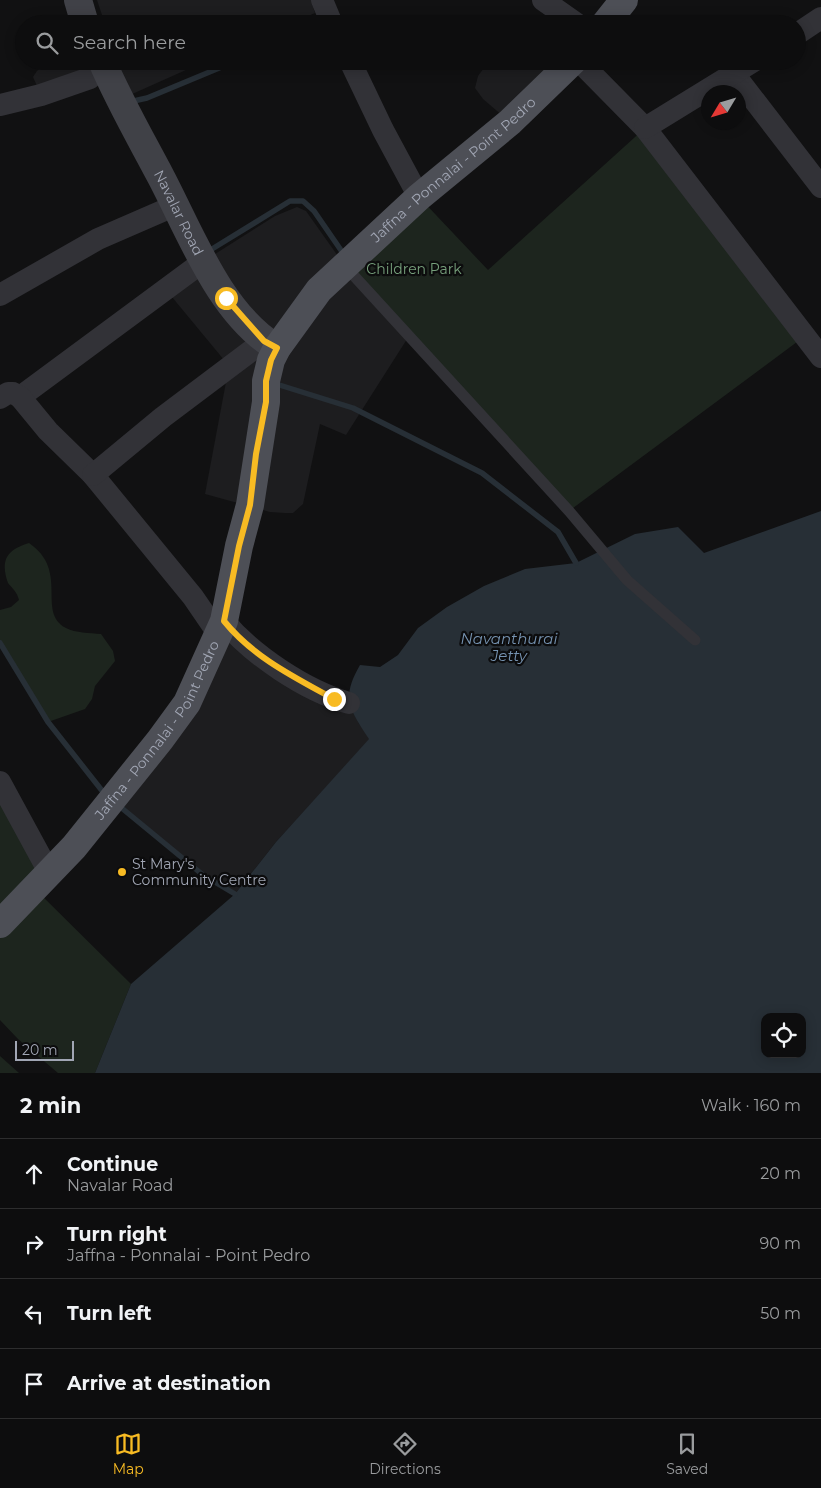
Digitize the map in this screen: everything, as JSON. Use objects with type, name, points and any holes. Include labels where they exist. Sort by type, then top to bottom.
[{"type":"main road","points":[[612,15],[624,0]]},
{"type":"main road","name":"Jaffna - Ponnalai - Point Pedro","points":[[0,924],[50,874],[160,740],[187,703],[222,628],[239,546],[250,505],[256,454],[266,402],[266,381],[271,360],[271,345],[319,290],[419,197],[510,122],[564,70]]},
{"type":"street","points":[[78,0],[82,15]]},
{"type":"street","points":[[322,0],[328,15]]},
{"type":"street","points":[[542,0],[564,15]]},
{"type":"street","points":[[0,105],[41,95],[96,70]]},
{"type":"street","name":"Navalar Road","points":[[96,70],[226,298],[271,345]]},
{"type":"street","points":[[354,70],[383,130],[419,197]]},
{"type":"street","points":[[588,70],[645,128],[821,356]]},
{"type":"street","points":[[645,128],[740,70]]},
{"type":"street","points":[[734,74],[821,187]]},
{"type":"street","points":[[0,295],[98,239],[167,209]]},
{"type":"street","points":[[204,261],[10,398],[48,431],[93,475],[193,597],[222,628],[283,671],[334,699],[349,703]]},
{"type":"street","points":[[93,475],[163,418],[271,345]]},
{"type":"street","points":[[0,782],[50,874]]},
{"type":"lane","points":[[345,266],[569,511],[627,580],[695,640]]},
{"type":"shaded area","points":[[97,0],[311,0],[315,13],[310,15],[102,15]]},
{"type":"shaded area","points":[[86,70],[41,95],[33,77],[37,71]]},
{"type":"shaded area","points":[[121,70],[186,70],[130,95]]},
{"type":"shaded area","points":[[482,70],[543,70],[555,80],[510,122],[483,99],[475,88],[478,76]]},
{"type":"shaded area","points":[[297,207],[306,211],[345,266],[409,336],[346,435],[320,424],[303,504],[293,513],[285,513],[270,512],[205,494],[229,366],[167,291],[204,261],[275,216]]},
{"type":"shaded area","points":[[219,635],[349,703],[358,722],[370,739],[276,842],[235,894],[203,875],[110,799]]},
{"type":"green space","name":"Children Park","points":[[645,128],[805,336],[569,511],[345,266],[419,197],[488,270]]},
{"type":"green space","points":[[29,543],[41,554],[48,566],[51,578],[53,612],[57,621],[74,631],[101,634],[113,651],[115,661],[95,686],[92,699],[85,709],[48,722],[0,643],[0,610],[11,607],[19,600],[8,583],[5,562],[11,552]]},
{"type":"green space","points":[[0,782],[50,874],[35,889],[131,984],[95,1073],[58,1073],[18,1039],[0,1020]]},
{"type":"green space","points":[[0,1056],[19,1073],[0,1073]]},
{"type":"water","name":"Navanthurai Jetty","points":[[821,511],[821,1073],[95,1073],[131,984],[235,894],[276,842],[369,739],[352,711],[349,695],[354,676],[360,665],[380,667],[398,655],[418,628],[447,607],[484,586],[525,569],[576,563],[635,534],[678,527],[704,553]]},
{"type":"waterway","points":[[129,102],[147,98],[214,70]]},
{"type":"waterway","points":[[212,249],[290,201],[303,201],[314,211],[345,256]]},
{"type":"waterway","points":[[273,383],[353,408],[482,473],[558,532],[576,563]]},
{"type":"waterway","points":[[0,643],[48,722],[107,797]]},
{"type":"waterway","points":[[118,805],[203,875],[235,894]]},
{"type":"place","name":"St Mary's Community Centre","points":[[122,872]]},
{"type":"route","points":[[226,298],[264,341],[277,348],[271,360],[266,381],[266,402],[256,454],[250,505],[239,546],[224,621],[240,640],[283,671],[334,699]]}]
